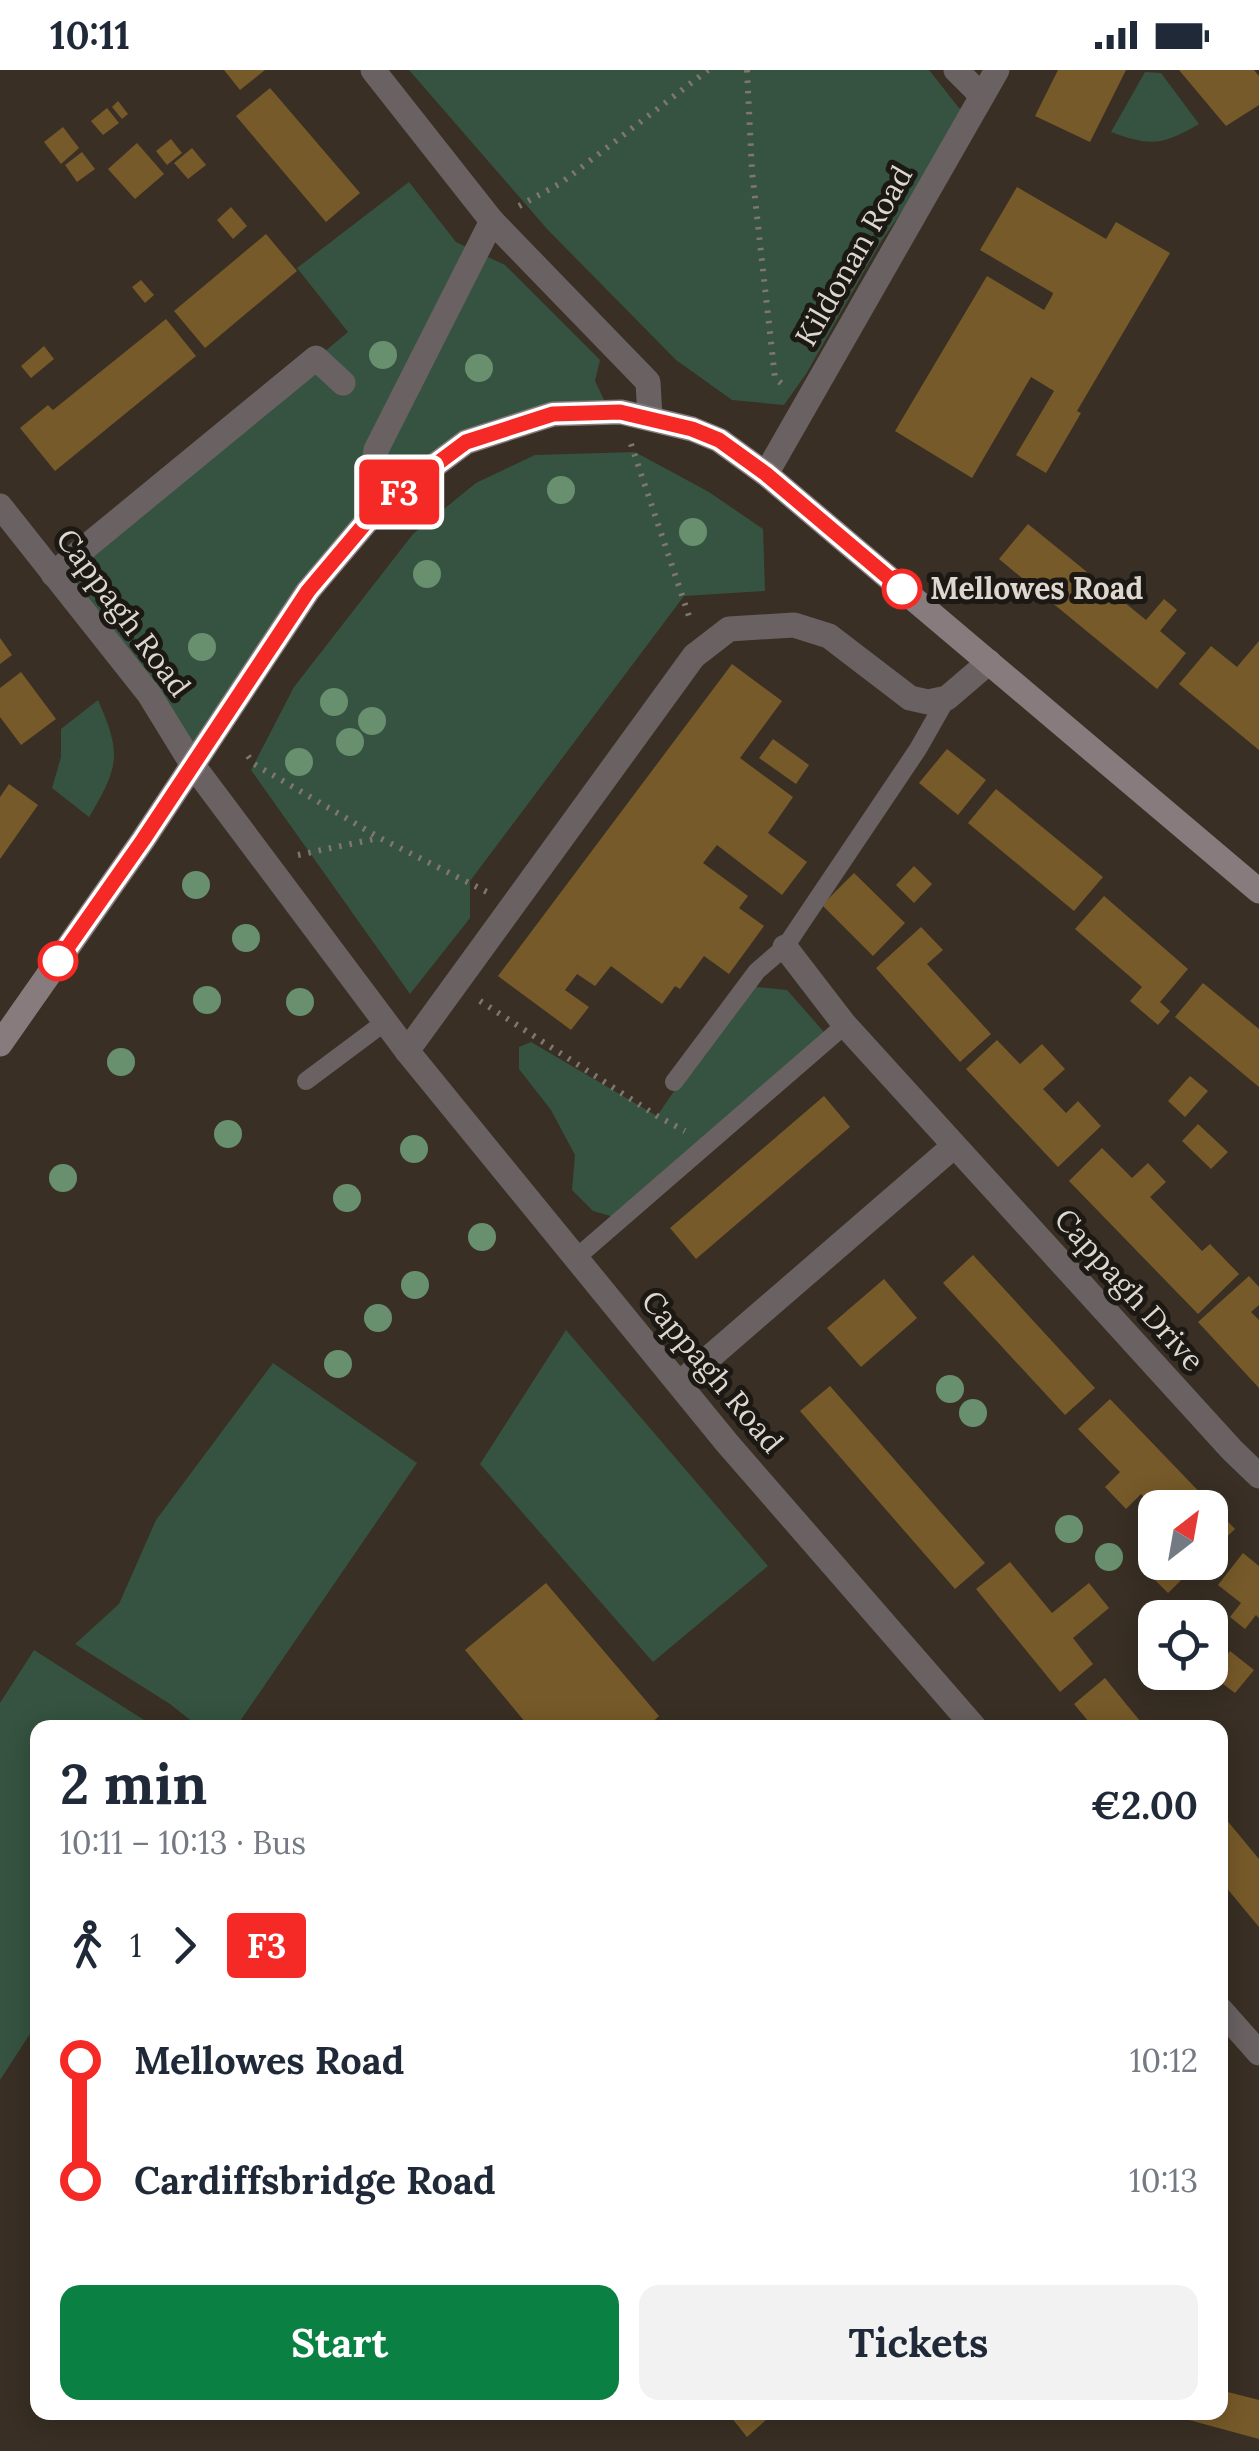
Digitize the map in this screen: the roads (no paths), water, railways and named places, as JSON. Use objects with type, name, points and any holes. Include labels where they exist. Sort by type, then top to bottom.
[{"type":"main road","points":[[0,1044],[308,591],[379,507],[466,442],[553,414],[620,412],[650,417],[719,440],[766,474],[1259,891]]},
{"type":"street","points":[[374,70],[492,221],[648,382],[650,417]]},
{"type":"street","points":[[956,70],[982,96]]},
{"type":"street","name":"Kildonan Road","points":[[766,474],[997,70]]},
{"type":"street","points":[[379,507],[373,468],[376,450],[492,221]]},
{"type":"street","points":[[53,574],[316,358],[343,383]]},
{"type":"street","name":"Cappagh Road","points":[[0,506],[148,694],[192,764],[407,1051],[727,1442],[969,1720]]},
{"type":"street","points":[[407,1051],[701,651],[729,628],[794,625],[830,636],[910,698],[928,702],[947,698],[988,662]]},
{"type":"street","name":"Cappagh Drive","points":[[784,948],[845,1026],[1259,1476]]},
{"type":"street","points":[[680,1383],[954,1146]]},
{"type":"street","points":[[1228,2018],[1259,2054]]},
{"type":"lane","points":[[674,1082],[758,971],[784,948],[918,750],[947,698]]},
{"type":"lane","points":[[306,1081],[385,1022]]},
{"type":"lane","points":[[576,1258],[845,1026]]},
{"type":"place","name":"Mellowes Road","points":[[902,589]]}]
